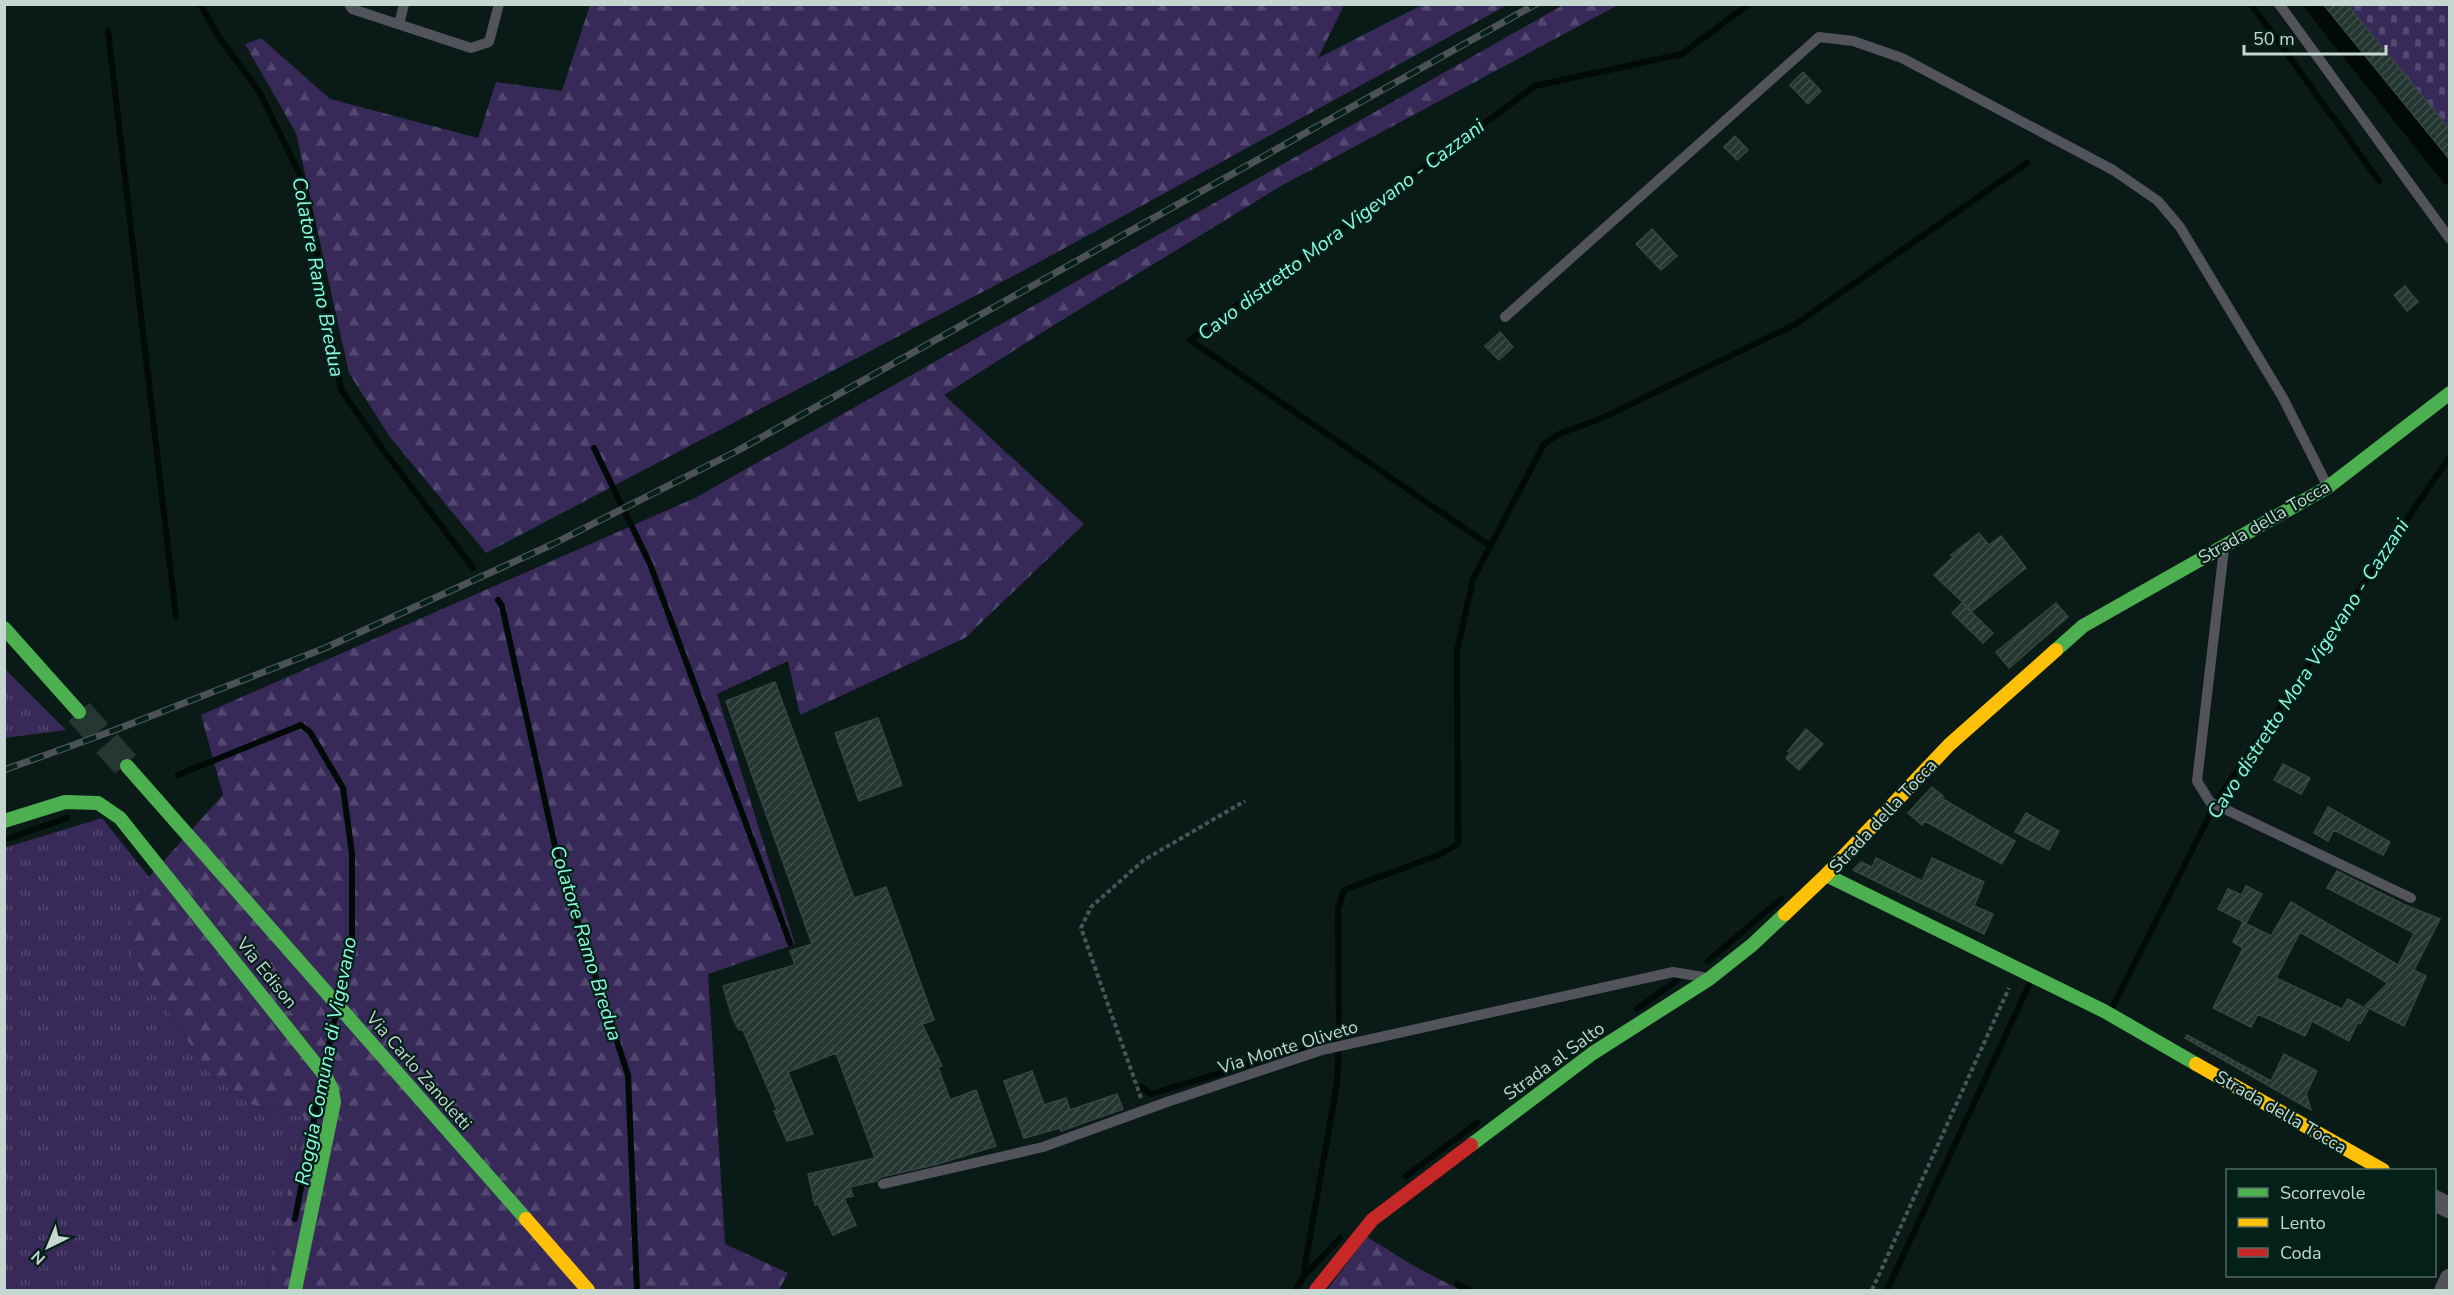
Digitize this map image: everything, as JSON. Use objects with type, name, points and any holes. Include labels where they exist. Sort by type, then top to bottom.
[{"type":"street","name":"Strada della Tocca","points":[[2382,1169],[2110,1014],[1826,875],[1949,745],[2083,626],[2328,487],[2450,393]]},
{"type":"street","points":[[4,628],[79,712]]},
{"type":"street","name":"Via Carlo Zanoletti","points":[[127,766],[588,1290]]},
{"type":"street","name":"Via Edison","points":[[4,821],[65,802],[98,802],[120,818],[322,1072],[332,1090],[333,1102],[295,1290]]},
{"type":"street","name":"Strada al Salto","points":[[1316,1290],[1372,1220],[1593,1053],[1709,979],[1752,945],[1826,875]]},
{"type":"street","points":[[2436,1201],[2450,1208]]},
{"type":"street","points":[[2445,1290],[2450,1279]]},
{"type":"lane","points":[[349,4],[352,9],[471,48],[489,42],[499,4]]},
{"type":"lane","points":[[399,24],[404,4]]},
{"type":"lane","points":[[2279,4],[2450,239]]},
{"type":"lane","points":[[1505,316],[1819,37],[1853,41],[1902,58],[2114,170],[2158,201],[2180,227],[2283,398],[2328,487]]},
{"type":"lane","points":[[2225,546],[2197,781],[2210,802],[2410,898]]},
{"type":"lane","name":"Via Monte Oliveto","points":[[884,1184],[1043,1147],[1330,1048],[1673,972],[1709,979]]},
{"type":"path","points":[[1145,1110],[1081,928],[1091,907],[1144,860],[1245,801]]},
{"type":"path","points":[[1872,1290],[2018,969]]},
{"type":"green space","points":[[2322,4],[2449,5],[2449,159],[2321,6]]},
{"type":"green space","points":[[590,5],[1344,5],[1318,58],[1422,5],[1507,5],[1032,266],[486,553],[390,437],[349,373],[296,133],[245,44],[261,38],[330,99],[478,138],[496,82],[562,91]]},
{"type":"green space","points":[[1563,5],[1618,5],[1281,186],[944,395],[1084,524],[965,638],[800,715],[788,661],[717,694],[795,944],[708,974],[725,1244],[788,1273],[779,1290],[267,1290],[304,1117],[257,1108],[210,1074],[131,956],[134,899],[149,877],[223,795],[201,715],[695,498]]},
{"type":"green space","points":[[5,669],[66,730],[5,738]]},
{"type":"green space","points":[[102,818],[149,877],[134,899],[171,1016],[210,1074],[257,1108],[304,1117],[267,1290],[5,1290],[4,848]]},
{"type":"green space","points":[[1367,1237],[1414,1266],[1460,1290],[1327,1290]]},
{"type":"building","points":[[2323,4],[2347,4],[2450,130],[2450,160]]},
{"type":"building","points":[[1803,72],[1821,91],[1808,104],[1790,85]]},
{"type":"building","points":[[1735,136],[1748,150],[1737,160],[1724,147]]},
{"type":"building","points":[[1652,229],[1677,256],[1661,270],[1636,244]]},
{"type":"building","points":[[2405,286],[2418,302],[2407,311],[2394,295]]},
{"type":"building","points":[[1500,332],[1513,347],[1499,360],[1485,346]]},
{"type":"building","points":[[1979,533],[1989,545],[2001,536],[2026,568],[1972,611],[1934,575],[1953,557],[1951,555]]},
{"type":"building","points":[[1962,603],[1993,633],[1983,643],[1952,613]]},
{"type":"building","points":[[2056,603],[2068,617],[2009,668],[1996,652]]},
{"type":"building","points":[[775,682],[854,898],[886,887],[934,1020],[922,1024],[942,1066],[938,1067],[950,1100],[976,1090],[996,1146],[850,1187],[853,1196],[844,1198],[856,1225],[833,1235],[818,1204],[815,1205],[808,1174],[875,1158],[836,1053],[788,1072],[813,1134],[787,1141],[774,1111],[777,1110],[743,1030],[739,1030],[732,1017],[723,986],[795,965],[790,951],[812,944],[726,701]]},
{"type":"building","points":[[878,718],[902,785],[859,801],[835,733]]},
{"type":"building","points":[[1806,729],[1823,744],[1799,770],[1786,758],[1790,753],[1788,751]]},
{"type":"building","points":[[2283,764],[2310,778],[2301,794],[2274,780]]},
{"type":"building","points":[[1932,787],[1943,796],[1941,798],[2015,841],[2002,864],[1925,821],[1922,825],[1908,813]]},
{"type":"building","points":[[2328,807],[2390,842],[2383,855],[2334,830],[2328,841],[2314,833]]},
{"type":"building","points":[[2026,813],[2059,831],[2049,850],[2015,832]]},
{"type":"building","points":[[1876,858],[1922,881],[1932,858],[1984,882],[1974,906],[1993,914],[1984,934],[1853,870],[1861,862],[1872,867]]},
{"type":"building","points":[[2337,871],[2405,905],[2440,919],[2414,970],[2426,976],[2404,1026],[2365,1006],[2388,983],[2300,932],[2276,978],[2342,1009],[2348,999],[2368,1010],[2360,1024],[2358,1022],[2349,1041],[2312,1021],[2305,1036],[2258,1014],[2251,1027],[2213,1008],[2243,948],[2233,942],[2243,922],[2271,936],[2291,902],[2398,965],[2414,933],[2327,888]]},
{"type":"building","points":[[2246,886],[2262,894],[2246,923],[2218,909],[2228,889],[2242,895]]},
{"type":"building","points":[[2187,1035],[2271,1081],[2284,1054],[2317,1071],[2306,1094],[2311,1110],[2185,1038]]},
{"type":"building","points":[[1032,1071],[1044,1105],[1066,1098],[1070,1110],[1117,1094],[1123,1109],[1061,1131],[1060,1128],[1024,1138],[1004,1081]]},
{"type":"waterway","name":"Colatore Ramo Bredua","points":[[200,4],[219,37],[260,93],[304,183],[341,390],[473,568]]},
{"type":"waterway","name":"Cavo distretto Mora Vigevano - Cazzani","points":[[1489,545],[1190,340],[1535,86],[1682,54],[1749,4]]},
{"type":"waterway","points":[[2251,4],[2379,181]]},
{"type":"waterway","points":[[2314,4],[2450,175]]},
{"type":"waterway","points":[[108,31],[176,617]]},
{"type":"waterway","name":"Cavo distretto Mora Vigevano - Cazzani","points":[[1303,1277],[1337,1083],[1338,909],[1344,890],[1439,855],[1458,844],[1457,651],[1473,579],[1544,444],[1561,433],[1598,420],[1796,324],[2027,163]]},
{"type":"waterway","points":[[594,448],[650,564],[790,943]]},
{"type":"waterway","name":"Cavo distretto Mora Vigevano - Cazzani","points":[[2113,1006],[2218,799],[2450,456]]},
{"type":"waterway","name":"Colatore Ramo Bredua","points":[[498,600],[502,606],[560,869],[628,1075],[637,1290]]},
{"type":"waterway","name":"Roggia Comuna di Vigevano","points":[[178,775],[301,725],[310,732],[343,788],[352,854],[352,942],[340,996]]},
{"type":"waterway","name":"Roggia Comuna di Vigevano","points":[[4,840],[67,818]]},
{"type":"waterway","points":[[1708,961],[1781,899]]},
{"type":"waterway","name":"Cavo distretto Mora Vigevano - Cazzani","points":[[1637,1009],[1677,980]]},
{"type":"waterway","name":"Cavo distretto Mora Vigevano - Cazzani","points":[[1887,1290],[2029,985]]},
{"type":"waterway","name":"Roggia Comuna di Vigevano","points":[[325,1063],[335,1018]]},
{"type":"waterway","name":"Cavo distretto Mora Vigevano - Cazzani","points":[[1142,1087],[1151,1094],[1339,1037]]},
{"type":"waterway","name":"Roggia Comuna di Vigevano","points":[[295,1219],[320,1088]]},
{"type":"waterway","name":"Cavo distretto Mora Vigevano - Cazzani","points":[[1406,1176],[1477,1123]]},
{"type":"waterway","name":"Cavo distretto Mora Vigevano - Cazzani","points":[[1296,1290],[1303,1277],[1340,1238]]},
{"type":"waterway","name":"Cavo distretto Mora Vigevano - Cazzani","points":[[1457,1284],[1469,1290]]},
{"type":"tunnel","points":[[79,712],[127,766]]},
{"type":"railway","points":[[4,770],[115,730],[325,648],[553,544],[737,451],[1536,4]]},
{"type":"traffic: fast","points":[[2056,650],[2083,626],[2328,487],[2450,393]]},
{"type":"traffic: fast","points":[[4,628],[79,712]]},
{"type":"traffic: fast","points":[[127,766],[526,1219]]},
{"type":"traffic: fast","points":[[4,821],[65,802],[98,803],[120,818],[326,1077],[334,1102],[295,1290]]},
{"type":"traffic: fast","points":[[1826,875],[2104,1011],[2196,1064]]},
{"type":"traffic: fast","points":[[1471,1145],[1593,1053],[1709,979],[1752,945],[1785,914]]},
{"type":"traffic: slow","points":[[1785,914],[1826,875],[1949,745],[2056,650]]},
{"type":"traffic: slow","points":[[2196,1064],[2381,1169]]},
{"type":"traffic: slow","points":[[526,1219],[588,1290]]},
{"type":"traffic: jam","points":[[1316,1290],[1372,1220],[1471,1145]]}]
